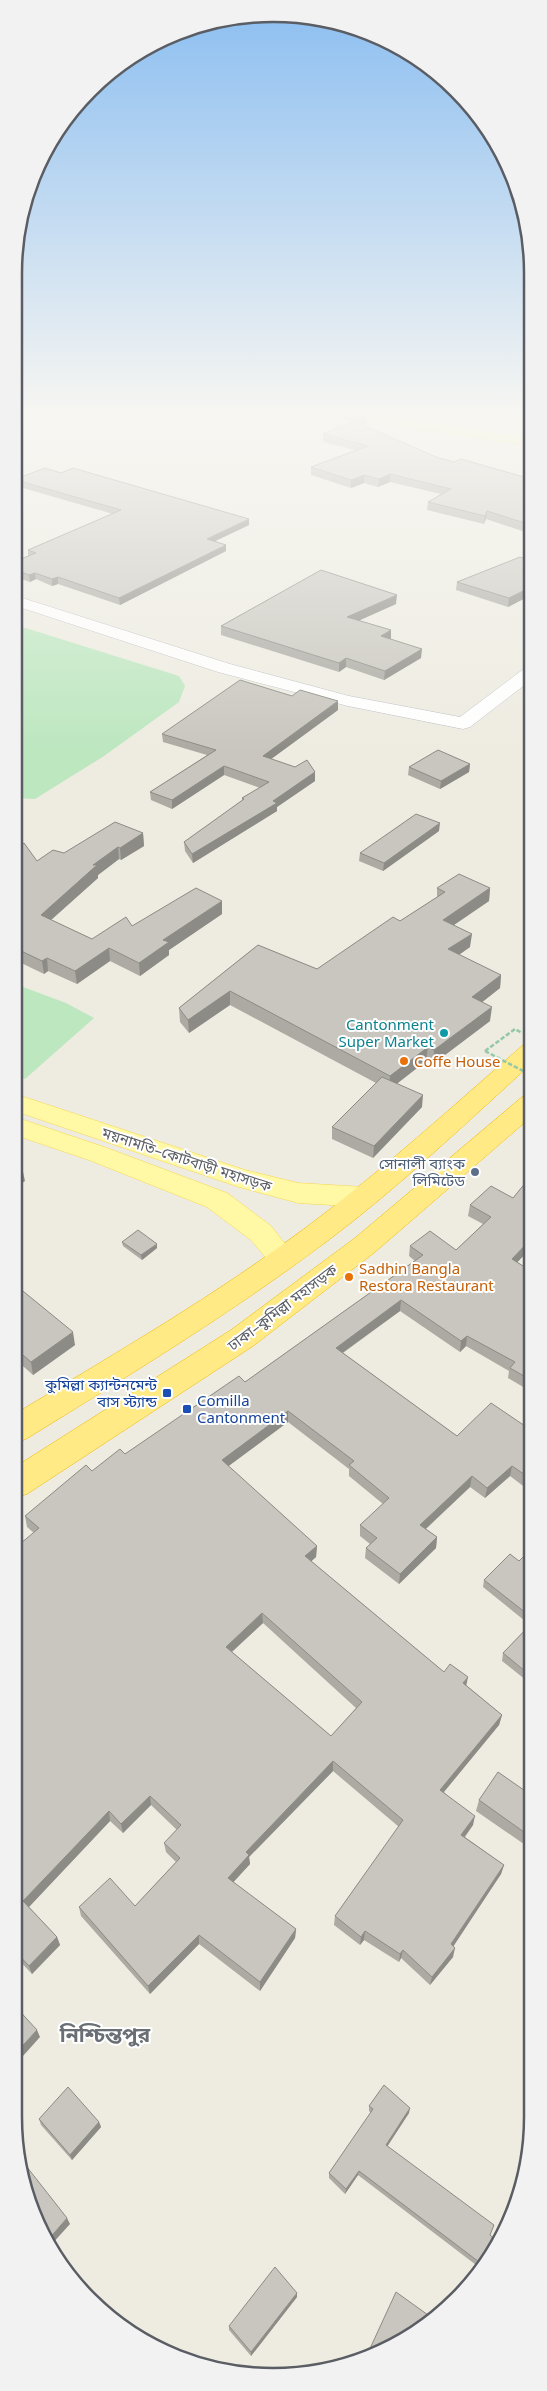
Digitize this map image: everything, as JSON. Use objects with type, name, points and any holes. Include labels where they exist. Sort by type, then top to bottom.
[{"type":"highway","points":[[22,1426],[168,1336],[283,1259],[364,1197],[523,1040]]},
{"type":"highway","name":"ঢাকা–কুমিল্লা মহাসড়ক","points":[[22,1479],[242,1338],[365,1245],[524,1109]]},
{"type":"main road","name":"ময়নামতি–কোটবাড়ী মহাসড়ক","points":[[22,1104],[239,1178],[298,1193],[364,1197]]},
{"type":"main road","name":"ময়নামতি–কোটবাড়ী মহাসড়ক","points":[[22,1128],[98,1154],[216,1200],[261,1233],[283,1259]]},
{"type":"street","points":[[22,603],[224,668],[348,701],[463,723],[524,677]]},
{"type":"path","points":[[523,1040],[485,1051],[524,1071]]},
{"type":"green space","points":[[22,627],[179,676],[185,686],[179,702],[104,756],[35,799],[22,798]]},
{"type":"green space","points":[[22,987],[66,1003],[94,1018],[25,1079],[22,1078]]},
{"type":"building","points":[[80,528],[231,528],[207,539],[226,545],[119,598],[58,577],[52,579],[35,573],[29,575],[22,572],[22,559],[36,553],[28,550]]},
{"type":"building","points":[[520,557],[524,558],[524,590],[509,598],[457,582]]},
{"type":"building","points":[[321,570],[397,595],[347,617],[391,630],[381,636],[422,649],[385,671],[346,658],[339,663],[221,626]]},
{"type":"building","points":[[240,680],[292,696],[300,690],[338,701],[263,756],[295,767],[307,760],[315,772],[273,801],[277,803],[192,854],[184,842],[244,799],[242,798],[269,782],[224,766],[172,800],[150,792],[216,750],[162,734]]},
{"type":"building","points":[[438,750],[470,764],[441,781],[409,767]]},
{"type":"building","points":[[416,814],[440,823],[384,863],[360,853]]},
{"type":"building","points":[[115,822],[143,833],[120,848],[118,847],[93,865],[97,865],[41,915],[92,939],[126,917],[132,926],[196,888],[222,901],[163,940],[169,942],[139,963],[109,948],[75,971],[47,958],[42,961],[22,951],[22,845],[24,843],[37,861],[53,850],[64,853]]},
{"type":"building","points":[[459,874],[490,888],[443,920],[472,934],[448,949],[501,975],[472,997],[492,1007],[434,1050],[428,1047],[390,1076],[230,991],[188,1020],[179,1008],[258,945],[317,969],[393,917],[400,921],[445,892],[437,888]]},
{"type":"building","points":[[382,1077],[423,1095],[374,1146],[332,1127]]},
{"type":"building","points":[[524,1185],[524,1246],[512,1259],[524,1267],[524,1376],[510,1368],[515,1362],[467,1336],[461,1341],[401,1300],[336,1348],[457,1436],[491,1403],[524,1425],[524,1474],[512,1466],[487,1488],[472,1476],[420,1525],[437,1537],[400,1574],[366,1548],[377,1538],[360,1525],[389,1498],[349,1465],[354,1461],[288,1411],[222,1460],[317,1546],[305,1556],[444,1672],[450,1664],[468,1677],[463,1683],[502,1715],[440,1790],[475,1816],[461,1835],[504,1865],[451,1944],[455,1948],[432,1977],[403,1950],[400,1954],[365,1931],[361,1937],[335,1916],[403,1820],[333,1761],[246,1852],[249,1855],[228,1878],[296,1929],[260,1982],[199,1935],[148,1986],[79,1907],[110,1878],[135,1906],[180,1858],[164,1843],[181,1825],[150,1796],[121,1824],[109,1811],[23,1901],[57,1937],[29,1966],[22,1959],[22,1542],[39,1528],[25,1516],[86,1465],[92,1471],[120,1449],[125,1454],[239,1376],[245,1382],[423,1255],[410,1246],[430,1231],[456,1250],[491,1217],[470,1205],[491,1186],[513,1198]],"holes":[[[262,1613],[362,1702],[331,1736],[226,1647]]]},
{"type":"building","points":[[138,1230],[157,1244],[141,1255],[122,1242]]},
{"type":"building","points":[[22,1290],[73,1332],[31,1362],[22,1354]]},
{"type":"building","points":[[510,1554],[519,1561],[524,1556],[524,1611],[484,1580]]},
{"type":"building","points":[[524,1631],[524,1670],[503,1653]]},
{"type":"building","points":[[498,1772],[524,1790],[524,1832],[479,1800]]},
{"type":"building","points":[[22,2014],[37,2030],[22,2046]]},
{"type":"building","points":[[384,2085],[410,2108],[386,2145],[494,2225],[490,2235],[494,2238],[479,2262],[359,2171],[346,2189],[329,2173],[373,2109],[369,2106]]},
{"type":"building","points":[[68,2087],[99,2122],[70,2155],[39,2119]]},
{"type":"building","points":[[27,2168],[67,2218],[52,2236],[36,2198]]},
{"type":"building","points":[[275,2267],[297,2293],[251,2352],[229,2326]]},
{"type":"building","points":[[396,2292],[428,2315],[399,2335],[370,2349]]},
{"type":"place","name":"Cantonment Super Market","points":[[444,1033]]},
{"type":"place","name":"Coffe House","points":[[404,1061]]},
{"type":"place","name":"সোনালী ব্যাংক লিমিটেড","points":[[475,1172]]},
{"type":"place","name":"Sadhin Bangla Restora Restaurant","points":[[349,1277]]},
{"type":"place","name":"কুমিল্লা ক্যান্টনমেন্ট বাস স্ট্যান্ড","points":[[167,1393]]},
{"type":"place","name":"Comilla Cantonment","points":[[187,1409]]},
{"type":"district","name":"নিশ্চিন্তপুর","points":[[105,2034]]}]
